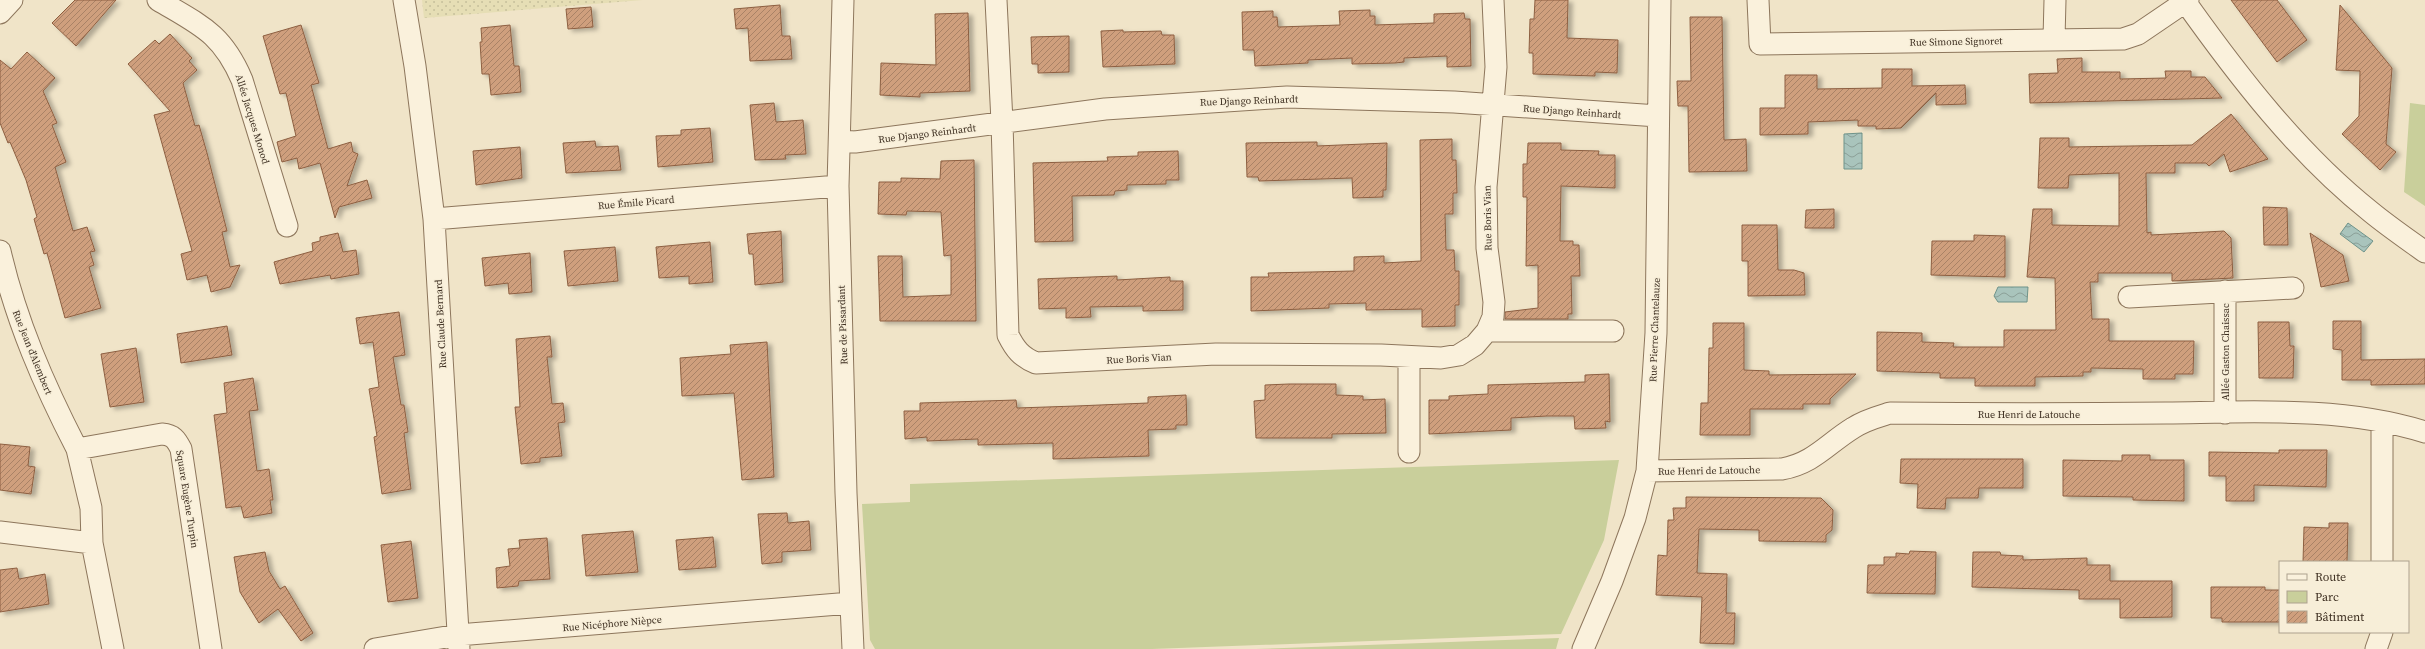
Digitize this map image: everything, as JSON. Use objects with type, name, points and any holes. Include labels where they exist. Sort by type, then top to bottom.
[{"type":"street","points":[[0,12],[12,0]]},
{"type":"street","name":"Allée Jacques Monod","points":[[158,0],[210,32],[225,46],[235,62],[242,80],[286,226]]},
{"type":"street","name":"Rue Claude Bernard","points":[[404,0],[415,66],[434,219],[459,642]]},
{"type":"street","name":"Rue de Pissardant","points":[[844,0],[841,141],[838,186],[853,649]]},
{"type":"street","name":"Rue Boris Vian","points":[[996,0],[1002,122],[1008,335],[1014,347],[1023,358],[1036,364],[1216,354],[1441,358],[1459,355],[1475,345],[1487,331],[1493,317],[1494,302],[1487,248],[1486,187],[1496,67],[1494,0]]},
{"type":"street","name":"Rue Pierre Chantelauze","points":[[1583,649],[1612,581],[1635,518],[1647,471],[1656,333],[1660,0]]},
{"type":"street","name":"Rue Simone Signoret","points":[[1758,0],[1760,44],[2123,39],[2138,34],[2186,1]]},
{"type":"street","points":[[2054,39],[2055,0]]},
{"type":"street","points":[[2186,1],[2249,86],[2306,151],[2370,212],[2425,252]]},
{"type":"street","name":"Rue Django Reinhardt","points":[[841,141],[863,141],[1105,109],[1287,97],[1362,98],[1658,116]]},
{"type":"street","name":"Rue Émile Picard","points":[[434,219],[821,186],[838,186]]},
{"type":"street","name":"Rue Jean d'Alembert","points":[[0,251],[13,305],[24,337],[77,449]]},
{"type":"street","name":"Allée Gaston Chaissac","points":[[2129,297],[2293,288]]},
{"type":"street","name":"Allée Gaston Chaissac","points":[[2225,291],[2225,413]]},
{"type":"street","points":[[1487,331],[1613,331]]},
{"type":"street","points":[[1409,357],[1409,452]]},
{"type":"street","name":"Rue Henri de Latouche","points":[[1647,471],[1782,469],[1799,466],[1817,456],[1854,427],[1872,418],[1890,414],[2326,414],[2382,422],[2425,432]]},
{"type":"street","points":[[2382,422],[2382,561]]},
{"type":"street","name":"Square Eugène Turpin","points":[[77,449],[162,434],[170,434],[176,439],[181,449],[211,649]]},
{"type":"street","points":[[77,449],[91,508],[92,543],[113,649]]},
{"type":"street","points":[[0,532],[92,543]]},
{"type":"street","name":"Rue Nicéphore Nièpce","points":[[375,649],[851,603]]},
{"type":"street","points":[[2376,649],[2382,633]]},
{"type":"shaded area","points":[[422,0],[643,0],[424,18]]},
{"type":"green space","points":[[2410,103],[2425,105],[2425,206],[2404,192]]},
{"type":"green space","points":[[1619,460],[1604,540],[1561,634],[1152,649],[875,649],[870,640],[862,504],[910,502],[910,484]]},
{"type":"green space","points":[[1559,638],[1556,649],[1256,649]]},
{"type":"water","points":[[1862,133],[1862,169],[1844,169],[1844,134]]},
{"type":"water","points":[[2348,223],[2373,241],[2364,252],[2340,234]]},
{"type":"water","points":[[1998,287],[2028,287],[2027,302],[1998,302],[1994,296]]},
{"type":"building","points":[[75,0],[116,0],[76,46],[52,23]]},
{"type":"building","points":[[1535,0],[1568,0],[1567,38],[1618,40],[1617,73],[1595,72],[1595,76],[1533,74],[1533,53],[1529,53],[1530,19],[1534,19]]},
{"type":"building","points":[[2231,0],[2277,0],[2307,40],[2277,62]]},
{"type":"building","points":[[780,5],[782,36],[790,36],[792,59],[750,61],[748,28],[736,29],[734,9]]},
{"type":"building","points":[[2340,5],[2392,68],[2386,144],[2396,152],[2380,170],[2342,134],[2359,116],[2360,71],[2336,70]]},
{"type":"building","points":[[591,7],[593,27],[568,29],[566,9]]},
{"type":"building","points":[[1370,10],[1370,16],[1375,16],[1375,25],[1434,23],[1434,14],[1464,13],[1465,19],[1470,19],[1471,66],[1447,67],[1447,56],[1404,58],[1404,62],[1395,63],[1352,64],[1352,58],[1308,60],[1308,63],[1255,66],[1254,50],[1243,50],[1242,12],[1273,11],[1273,17],[1277,17],[1278,27],[1340,25],[1339,11]]},
{"type":"building","points":[[968,13],[970,91],[920,93],[920,97],[880,95],[881,63],[936,65],[935,14]]},
{"type":"building","points":[[1690,17],[1722,17],[1724,140],[1746,139],[1747,171],[1689,172],[1688,106],[1678,106],[1677,81],[1691,81]]},
{"type":"building","points":[[301,25],[319,83],[311,85],[328,149],[351,142],[353,152],[358,154],[347,186],[367,180],[372,198],[339,207],[335,218],[320,163],[299,169],[297,158],[282,162],[277,142],[296,136],[286,93],[280,94],[263,36]]},
{"type":"building","points":[[510,25],[514,66],[519,66],[521,92],[491,95],[489,74],[482,74],[480,42],[482,42],[481,28]]},
{"type":"building","points":[[1123,30],[1123,32],[1161,31],[1162,35],[1174,35],[1175,64],[1103,67],[1101,31]]},
{"type":"building","points":[[170,34],[192,58],[189,61],[197,70],[183,83],[195,126],[199,125],[227,231],[222,232],[230,267],[240,265],[230,287],[211,292],[207,275],[187,280],[181,254],[192,251],[154,115],[170,111],[128,64],[155,40],[159,44]]},
{"type":"building","points":[[1069,36],[1069,72],[1038,73],[1038,64],[1032,64],[1031,37]]},
{"type":"building","points":[[27,52],[55,78],[43,91],[57,123],[52,125],[66,162],[55,167],[73,231],[87,227],[95,251],[90,252],[94,265],[89,267],[101,308],[65,318],[47,253],[44,254],[34,219],[37,217],[26,180],[10,142],[8,143],[0,123],[0,60],[11,69]]},
{"type":"building","points":[[2082,58],[2082,72],[2120,72],[2120,79],[2166,78],[2165,71],[2191,71],[2191,77],[2205,77],[2222,98],[2030,103],[2029,74],[2058,73],[2057,59]]},
{"type":"building","points":[[1882,69],[1912,69],[1912,86],[1965,85],[1966,104],[1936,105],[1936,93],[1901,128],[1876,129],[1876,126],[1858,126],[1858,120],[1808,122],[1808,134],[1760,135],[1760,108],[1785,108],[1785,75],[1817,75],[1817,89],[1882,88]]},
{"type":"building","points":[[774,103],[776,122],[803,120],[806,154],[785,155],[786,159],[755,160],[750,105]]},
{"type":"building","points":[[2231,114],[2268,159],[2230,172],[2224,154],[2209,166],[2206,163],[2175,163],[2175,173],[2146,173],[2147,233],[2151,232],[2151,235],[2224,231],[2231,238],[2233,278],[2172,281],[2172,273],[2098,273],[2098,282],[2090,282],[2092,319],[2109,319],[2109,341],[2194,341],[2193,374],[2175,374],[2175,379],[2143,379],[2143,369],[2091,368],[2091,372],[2083,372],[2083,376],[2035,377],[2035,386],[1975,386],[1975,378],[1940,378],[1940,373],[1877,371],[1877,332],[1922,333],[1922,342],[1954,343],[1953,347],[2004,347],[2004,330],[2056,330],[2055,278],[2027,277],[2033,209],[2052,209],[2052,225],[2119,226],[2119,173],[2069,175],[2068,188],[2038,188],[2040,138],[2069,138],[2069,147],[2192,145]]},
{"type":"building","points":[[710,128],[713,162],[658,167],[656,136],[681,135],[681,130]]},
{"type":"building","points":[[1452,139],[1452,160],[1456,160],[1457,193],[1453,193],[1453,214],[1445,214],[1446,250],[1454,250],[1455,271],[1459,271],[1459,305],[1455,305],[1455,326],[1422,327],[1422,309],[1366,310],[1366,303],[1329,304],[1329,308],[1251,311],[1251,277],[1269,277],[1268,273],[1354,271],[1354,257],[1384,256],[1384,263],[1421,261],[1420,140]]},
{"type":"building","points":[[595,141],[596,147],[618,146],[621,170],[566,173],[563,143]]},
{"type":"building","points":[[1317,142],[1317,146],[1387,143],[1386,190],[1383,190],[1383,197],[1353,198],[1352,178],[1259,181],[1258,177],[1247,177],[1246,143]]},
{"type":"building","points":[[1528,143],[1561,143],[1561,150],[1599,151],[1598,155],[1615,155],[1615,188],[1561,186],[1560,241],[1573,241],[1573,245],[1579,245],[1580,276],[1571,276],[1572,314],[1568,314],[1568,319],[1505,319],[1505,312],[1538,308],[1538,265],[1526,266],[1527,197],[1523,197],[1523,164],[1527,164]]},
{"type":"building","points":[[520,147],[522,178],[476,185],[473,151]]},
{"type":"building","points":[[1178,151],[1179,180],[1166,180],[1166,184],[1127,185],[1127,190],[1115,191],[1114,195],[1072,196],[1073,241],[1035,242],[1033,163],[1108,161],[1107,157],[1138,156],[1138,152]]},
{"type":"building","points":[[974,160],[976,321],[880,321],[878,256],[902,256],[903,297],[951,295],[951,255],[944,256],[941,212],[907,211],[906,215],[878,214],[879,182],[901,182],[901,178],[940,179],[941,161]]},
{"type":"building","points":[[2263,207],[2287,208],[2288,245],[2264,245]]},
{"type":"building","points":[[1834,209],[1834,228],[1805,228],[1806,210]]},
{"type":"building","points":[[1742,225],[1777,225],[1778,270],[1794,270],[1804,273],[1805,295],[1748,296],[1748,261],[1742,261]]},
{"type":"building","points":[[781,231],[783,282],[755,285],[753,254],[749,254],[747,234]]},
{"type":"building","points":[[338,233],[343,252],[356,250],[359,274],[331,279],[330,275],[280,284],[274,262],[313,251],[312,243],[320,241],[320,237]]},
{"type":"building","points":[[2310,233],[2343,255],[2349,281],[2321,287]]},
{"type":"building","points":[[1974,235],[2005,236],[2005,277],[1931,275],[1932,241],[1974,241]]},
{"type":"building","points":[[710,242],[713,282],[689,284],[689,276],[659,278],[656,247]]},
{"type":"building","points":[[615,247],[618,281],[568,286],[564,251]]},
{"type":"building","points":[[530,253],[532,292],[509,294],[508,283],[485,286],[482,258]]},
{"type":"building","points":[[1117,276],[1117,280],[1170,277],[1170,281],[1183,281],[1183,310],[1143,311],[1143,306],[1090,307],[1091,317],[1066,318],[1066,308],[1039,309],[1038,279]]},
{"type":"building","points":[[399,312],[405,355],[393,357],[401,405],[404,405],[408,432],[404,433],[411,489],[382,494],[374,437],[377,436],[369,389],[379,387],[373,342],[360,344],[356,318]]},
{"type":"building","points":[[2333,321],[2361,321],[2361,360],[2425,359],[2425,384],[2371,385],[2371,380],[2342,380],[2342,350],[2333,349]]},
{"type":"building","points":[[2258,322],[2289,322],[2290,346],[2294,346],[2293,378],[2259,378]]},
{"type":"building","points":[[1713,323],[1744,323],[1744,370],[1769,371],[1769,375],[1856,374],[1830,399],[1830,404],[1803,404],[1803,409],[1750,409],[1750,435],[1700,435],[1701,403],[1708,403],[1709,348],[1713,348]]},
{"type":"building","points":[[227,326],[232,355],[181,363],[177,334]]},
{"type":"building","points":[[550,336],[552,357],[547,357],[552,404],[563,403],[565,422],[558,423],[562,456],[540,458],[540,462],[521,464],[515,407],[520,407],[516,339]]},
{"type":"building","points":[[767,342],[774,477],[742,480],[734,393],[682,396],[680,358],[731,354],[730,345]]},
{"type":"building","points":[[136,348],[144,402],[110,407],[101,354]]},
{"type":"building","points":[[1609,374],[1610,422],[1605,421],[1606,428],[1575,429],[1574,416],[1547,416],[1511,418],[1511,430],[1429,434],[1429,400],[1449,400],[1449,396],[1488,394],[1488,385],[1585,382],[1585,375]]},
{"type":"building","points":[[253,378],[258,410],[249,411],[257,471],[269,469],[273,500],[270,500],[272,513],[244,518],[241,506],[226,508],[214,415],[227,413],[224,383]]},
{"type":"building","points":[[1336,384],[1336,395],[1363,396],[1363,400],[1385,399],[1386,433],[1332,434],[1332,438],[1256,438],[1254,401],[1265,400],[1265,385]]},
{"type":"building","points":[[1186,395],[1187,425],[1176,425],[1176,429],[1148,430],[1149,456],[1053,459],[1053,443],[978,445],[978,439],[927,441],[927,437],[905,439],[904,411],[920,411],[920,403],[1016,400],[1017,408],[1148,403],[1148,397]]},
{"type":"building","points":[[0,444],[30,447],[28,466],[35,467],[31,494],[0,490]]},
{"type":"building","points":[[2279,450],[2327,450],[2326,487],[2254,485],[2254,501],[2226,501],[2226,476],[2209,476],[2209,452],[2279,453]]},
{"type":"building","points":[[2122,455],[2150,455],[2150,460],[2184,460],[2184,501],[2133,500],[2133,497],[2063,496],[2063,460],[2122,461]]},
{"type":"building","points":[[1901,459],[2023,459],[2023,488],[1979,488],[1978,498],[1946,498],[1945,509],[1917,508],[1918,484],[1900,483]]},
{"type":"building","points":[[1686,497],[1821,498],[1833,510],[1832,530],[1826,535],[1826,542],[1759,541],[1759,530],[1699,529],[1697,573],[1727,574],[1726,613],[1735,613],[1734,644],[1700,643],[1702,597],[1656,595],[1658,555],[1667,556],[1668,520],[1674,520],[1673,508],[1686,508]]},
{"type":"building","points":[[787,513],[788,523],[809,521],[811,550],[782,552],[782,562],[762,564],[758,514]]},
{"type":"building","points":[[2329,523],[2348,523],[2347,561],[2303,561],[2304,527],[2329,528]]},
{"type":"building","points":[[633,531],[638,572],[586,576],[582,535]]},
{"type":"building","points":[[713,537],[716,567],[679,570],[676,540]]},
{"type":"building","points":[[547,538],[550,579],[519,581],[518,586],[497,588],[496,568],[510,566],[508,549],[520,548],[519,540]]},
{"type":"building","points":[[411,541],[418,598],[388,602],[381,545]]},
{"type":"building","points":[[1910,551],[1936,552],[1935,594],[1867,593],[1868,565],[1884,565],[1884,557],[1896,557],[1896,553],[1909,554]]},
{"type":"building","points":[[265,552],[269,571],[280,589],[285,586],[313,633],[301,641],[278,609],[259,623],[240,592],[234,557]]},
{"type":"building","points":[[1973,552],[2000,552],[2001,555],[2023,556],[2023,560],[2087,558],[2087,565],[2110,565],[2110,581],[2172,581],[2172,617],[2120,618],[2120,599],[2079,599],[2079,590],[1972,587]]},
{"type":"building","points":[[17,568],[19,579],[45,574],[49,604],[0,612],[0,570]]},
{"type":"building","points":[[2211,587],[2265,587],[2265,590],[2279,590],[2279,622],[2222,622],[2222,618],[2211,618]]}]
